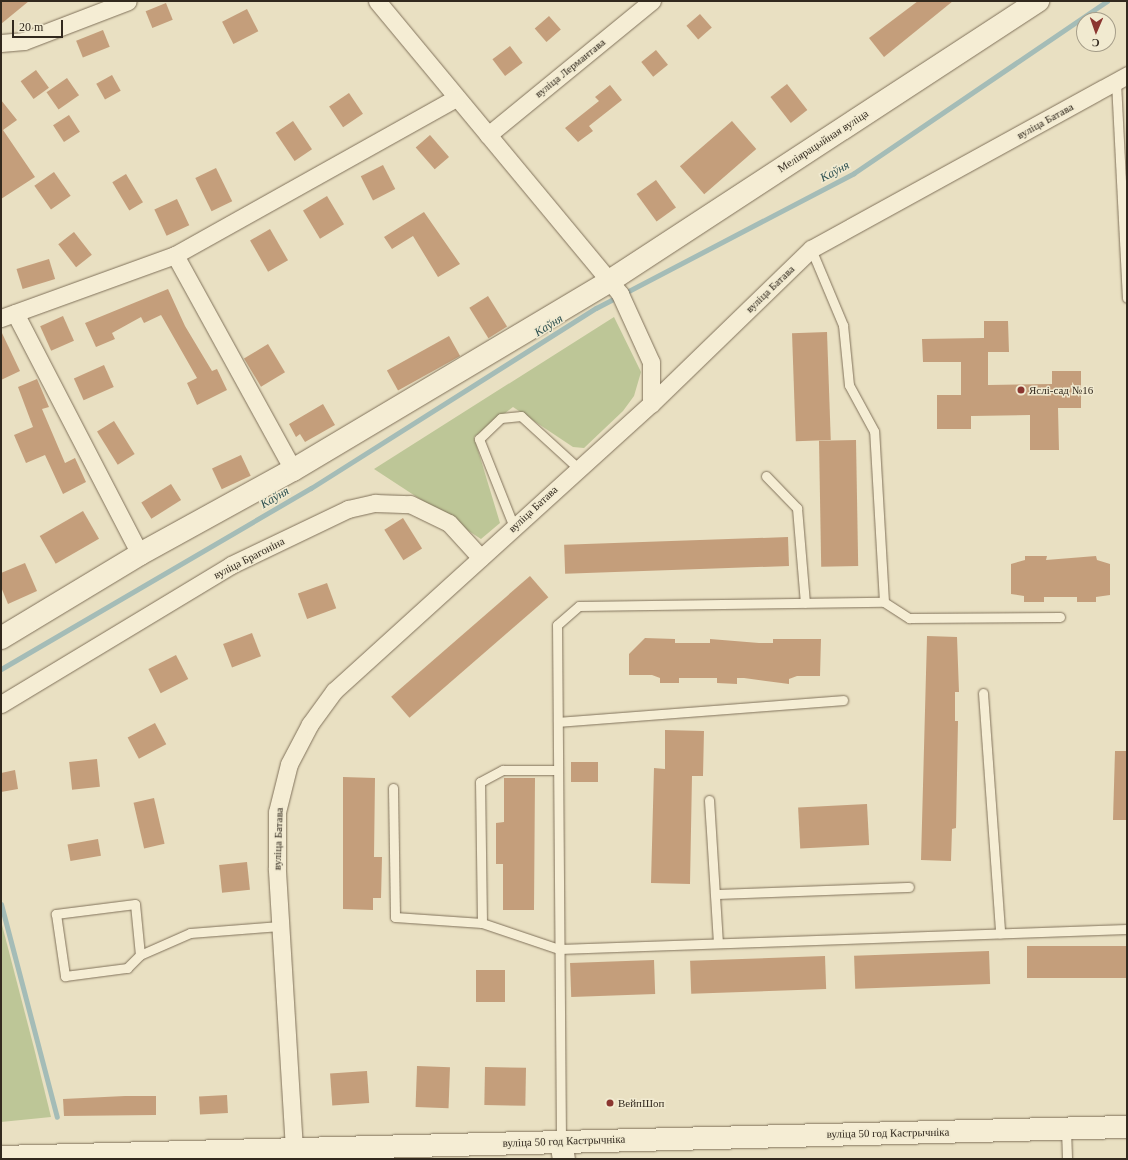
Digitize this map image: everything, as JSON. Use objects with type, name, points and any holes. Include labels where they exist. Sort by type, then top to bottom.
[{"type":"street","points":[[1,43],[24,41],[128,1]]},
{"type":"street","points":[[376,1],[614,288],[636,325],[650,362],[651,404]]},
{"type":"street","name":"вуліца Лермантава","points":[[488,135],[652,1]]},
{"type":"street","name":"Меліярацыйная вуліца","points":[[614,288],[1038,1]]},
{"type":"street","name":"вуліца Батава","points":[[307,1152],[280,926],[277,812],[289,764],[310,724],[334,691],[578,468],[651,404],[811,249],[1121,79]]},
{"type":"street","points":[[140,554],[8,315],[175,255],[456,98]]},
{"type":"street","points":[[175,255],[293,470]]},
{"type":"street","points":[[1,638],[140,554],[293,470],[614,288]]},
{"type":"street","name":"вуліца Брагоніна","points":[[1,704],[231,565],[348,509],[375,503],[410,504],[449,523],[481,558]]},
{"type":"street","name":"вуліца 50 год Кастрычніка","points":[[1,1158],[307,1152],[562,1150],[1127,1127]]},
{"type":"lane","points":[[1121,79],[1127,298]]},
{"type":"lane","points":[[811,249],[843,325],[849,385],[874,431],[884,602]]},
{"type":"lane","points":[[514,527],[479,439],[501,418],[521,416],[578,468]]},
{"type":"lane","points":[[766,476],[798,508],[805,603]]},
{"type":"lane","points":[[562,1150],[557,625],[579,606],[884,602],[909,618],[1060,616]]},
{"type":"lane","points":[[983,693],[1000,933]]},
{"type":"lane","points":[[558,722],[843,700]]},
{"type":"lane","points":[[482,923],[480,782],[503,770],[558,770]]},
{"type":"lane","points":[[393,788],[395,917],[482,923],[560,949],[1127,929]]},
{"type":"lane","points":[[710,800],[718,943]]},
{"type":"lane","points":[[715,894],[909,887]]},
{"type":"lane","points":[[140,955],[135,904],[56,914],[65,976],[127,968],[140,955],[190,934],[280,926]]},
{"type":"lane","points":[[1066,1129],[1067,1159]]},
{"type":"green space","points":[[614,317],[641,372],[634,396],[623,411],[584,448],[573,447],[513,407],[474,437],[500,523],[481,539],[374,469]]},
{"type":"green space","points":[[1,921],[34,1048],[51,1117],[1,1122]]},
{"type":"building","points":[[1,1],[29,1],[1,24]]},
{"type":"building","points":[[918,1],[953,1],[884,57],[869,38]]},
{"type":"building","points":[[166,3],[173,20],[152,28],[146,11]]},
{"type":"building","points":[[247,9],[258,31],[233,44],[222,22]]},
{"type":"building","points":[[700,14],[712,28],[698,39],[686,26]]},
{"type":"building","points":[[549,16],[561,30],[546,42],[535,28]]},
{"type":"building","points":[[103,30],[110,47],[83,58],[76,41]]},
{"type":"building","points":[[510,46],[523,63],[505,76],[492,59]]},
{"type":"building","points":[[656,50],[668,65],[653,77],[641,62]]},
{"type":"building","points":[[36,70],[49,88],[34,99],[21,81]]},
{"type":"building","points":[[112,75],[121,91],[105,99],[96,84]]},
{"type":"building","points":[[67,78],[79,95],[59,110],[47,92]]},
{"type":"building","points":[[787,84],[807,110],[791,123],[770,97]]},
{"type":"building","points":[[610,85],[622,100],[589,126],[593,131],[578,142],[565,128],[599,101],[595,97]]},
{"type":"building","points":[[349,93],[363,114],[343,127],[329,106]]},
{"type":"building","points":[[1,100],[17,120],[3,130],[35,177],[1,199]]},
{"type":"building","points":[[69,115],[80,132],[64,142],[53,125]]},
{"type":"building","points":[[293,121],[312,149],[295,161],[276,133]]},
{"type":"building","points":[[732,121],[756,149],[704,194],[680,166]]},
{"type":"building","points":[[430,135],[449,157],[435,169],[416,147]]},
{"type":"building","points":[[383,165],[395,189],[373,200],[361,176]]},
{"type":"building","points":[[216,168],[232,201],[212,211],[195,178]]},
{"type":"building","points":[[54,172],[71,196],[51,210],[34,186]]},
{"type":"building","points":[[126,174],[143,202],[129,211],[112,182]]},
{"type":"building","points":[[656,180],[676,208],[657,222],[637,194]]},
{"type":"building","points":[[327,196],[344,224],[320,239],[303,210]]},
{"type":"building","points":[[177,199],[189,225],[167,236],[154,210]]},
{"type":"building","points":[[424,212],[460,264],[438,277],[413,236],[392,249],[384,237]]},
{"type":"building","points":[[270,229],[288,260],[268,272],[250,240]]},
{"type":"building","points":[[74,232],[92,255],[76,267],[58,244]]},
{"type":"building","points":[[49,259],[55,279],[23,289],[16,269]]},
{"type":"building","points":[[168,289],[185,326],[212,371],[217,369],[227,390],[197,405],[187,383],[197,378],[161,315],[144,323],[141,317],[112,333],[115,339],[96,347],[85,323]]},
{"type":"building","points":[[488,296],[507,327],[488,338],[469,308]]},
{"type":"building","points":[[63,316],[74,341],[51,351],[40,326]]},
{"type":"building","name":"Яслі-сад №16","points":[[984,321],[1008,321],[1009,352],[988,352],[988,385],[1052,384],[1052,371],[1081,371],[1081,408],[1058,408],[1059,450],[1030,450],[1030,415],[971,416],[971,429],[937,429],[937,395],[961,395],[961,362],[923,362],[922,339],[984,338]]},
{"type":"building","points":[[1,331],[20,371],[1,380]]},
{"type":"building","points":[[827,332],[831,440],[796,441],[792,333]]},
{"type":"building","points":[[449,336],[460,356],[398,391],[387,370]]},
{"type":"building","points":[[268,344],[285,372],[261,387],[244,358]]},
{"type":"building","points":[[104,365],[114,387],[84,400],[74,378]]},
{"type":"building","points":[[37,379],[49,407],[42,409],[65,463],[75,458],[86,482],[63,494],[45,455],[26,463],[14,435],[33,427],[18,387]]},
{"type":"building","points":[[323,404],[335,425],[305,442],[300,434],[296,437],[289,424]]},
{"type":"building","points":[[114,421],[135,454],[118,465],[97,432]]},
{"type":"building","points":[[856,440],[858,566],[821,567],[819,441]]},
{"type":"building","points":[[241,455],[251,476],[222,489],[212,469]]},
{"type":"building","points":[[171,484],[181,500],[151,519],[141,503]]},
{"type":"building","points":[[83,511],[99,539],[56,564],[40,536]]},
{"type":"building","points":[[403,518],[422,549],[403,560],[384,530]]},
{"type":"building","points":[[788,537],[789,566],[565,574],[564,545]]},
{"type":"building","points":[[1025,556],[1047,556],[1046,560],[1096,556],[1097,560],[1110,564],[1110,595],[1096,597],[1096,602],[1077,602],[1077,597],[1044,597],[1044,602],[1024,602],[1024,596],[1011,594],[1011,564],[1025,560]]},
{"type":"building","points":[[25,563],[37,591],[8,604],[1,587],[1,573]]},
{"type":"building","points":[[530,576],[548,597],[410,718],[391,697]]},
{"type":"building","points":[[327,583],[336,608],[307,619],[298,594]]},
{"type":"building","points":[[252,633],[261,656],[232,667],[223,644]]},
{"type":"building","points":[[927,636],[957,637],[959,692],[955,692],[955,721],[958,721],[956,828],[952,829],[951,861],[921,860]]},
{"type":"building","points":[[645,638],[675,639],[675,643],[710,643],[710,639],[773,643],[773,639],[821,639],[820,676],[797,676],[789,679],[789,684],[744,678],[737,678],[737,684],[717,683],[717,678],[679,678],[679,683],[660,683],[660,678],[652,675],[629,675],[629,654]]},
{"type":"building","points":[[176,655],[188,679],[161,693],[148,669]]},
{"type":"building","points":[[155,723],[166,744],[139,759],[128,738]]},
{"type":"building","points":[[665,730],[704,731],[703,776],[692,776],[690,884],[651,883],[654,768],[665,769]]},
{"type":"building","points":[[1115,751],[1127,751],[1127,820],[1113,820]]},
{"type":"building","points":[[97,759],[100,787],[72,790],[69,762]]},
{"type":"building","points":[[571,762],[598,762],[598,782],[571,782]]},
{"type":"building","points":[[15,770],[18,789],[1,792],[1,773]]},
{"type":"building","points":[[343,777],[375,778],[374,857],[382,857],[381,898],[373,898],[373,910],[343,909]]},
{"type":"building","points":[[504,778],[535,778],[534,910],[503,910],[503,864],[496,864],[496,823],[504,822]]},
{"type":"building","points":[[154,798],[165,844],[144,849],[134,803]]},
{"type":"building","points":[[867,804],[869,845],[800,849],[798,808]]},
{"type":"building","points":[[98,839],[101,856],[70,861],[67,844]]},
{"type":"building","points":[[247,862],[250,890],[222,893],[219,865]]},
{"type":"building","points":[[1027,946],[1127,946],[1127,978],[1027,978]]},
{"type":"building","points":[[989,951],[990,984],[855,989],[854,956]]},
{"type":"building","points":[[825,956],[826,989],[691,994],[690,961]]},
{"type":"building","points":[[654,960],[655,994],[571,997],[570,963]]},
{"type":"building","points":[[476,970],[505,970],[505,1002],[476,1002]]},
{"type":"building","points":[[417,1066],[450,1067],[449,1108],[416,1107]]},
{"type":"building","points":[[485,1067],[526,1068],[525,1106],[484,1105]]},
{"type":"building","points":[[367,1071],[369,1103],[332,1106],[330,1074]]},
{"type":"building","points":[[227,1095],[228,1113],[200,1114],[199,1096]]},
{"type":"building","points":[[156,1096],[156,1115],[64,1116],[63,1099]]},
{"type":"waterway","name":"Каўня","points":[[1,669],[311,488],[596,308],[854,173],[1107,1]]},
{"type":"waterway","points":[[1,904],[57,1117]]},
{"type":"place","name":"Яслі-сад №16","points":[[1021,390]]},
{"type":"place","name":"ВейпШоп","points":[[610,1103]]}]
